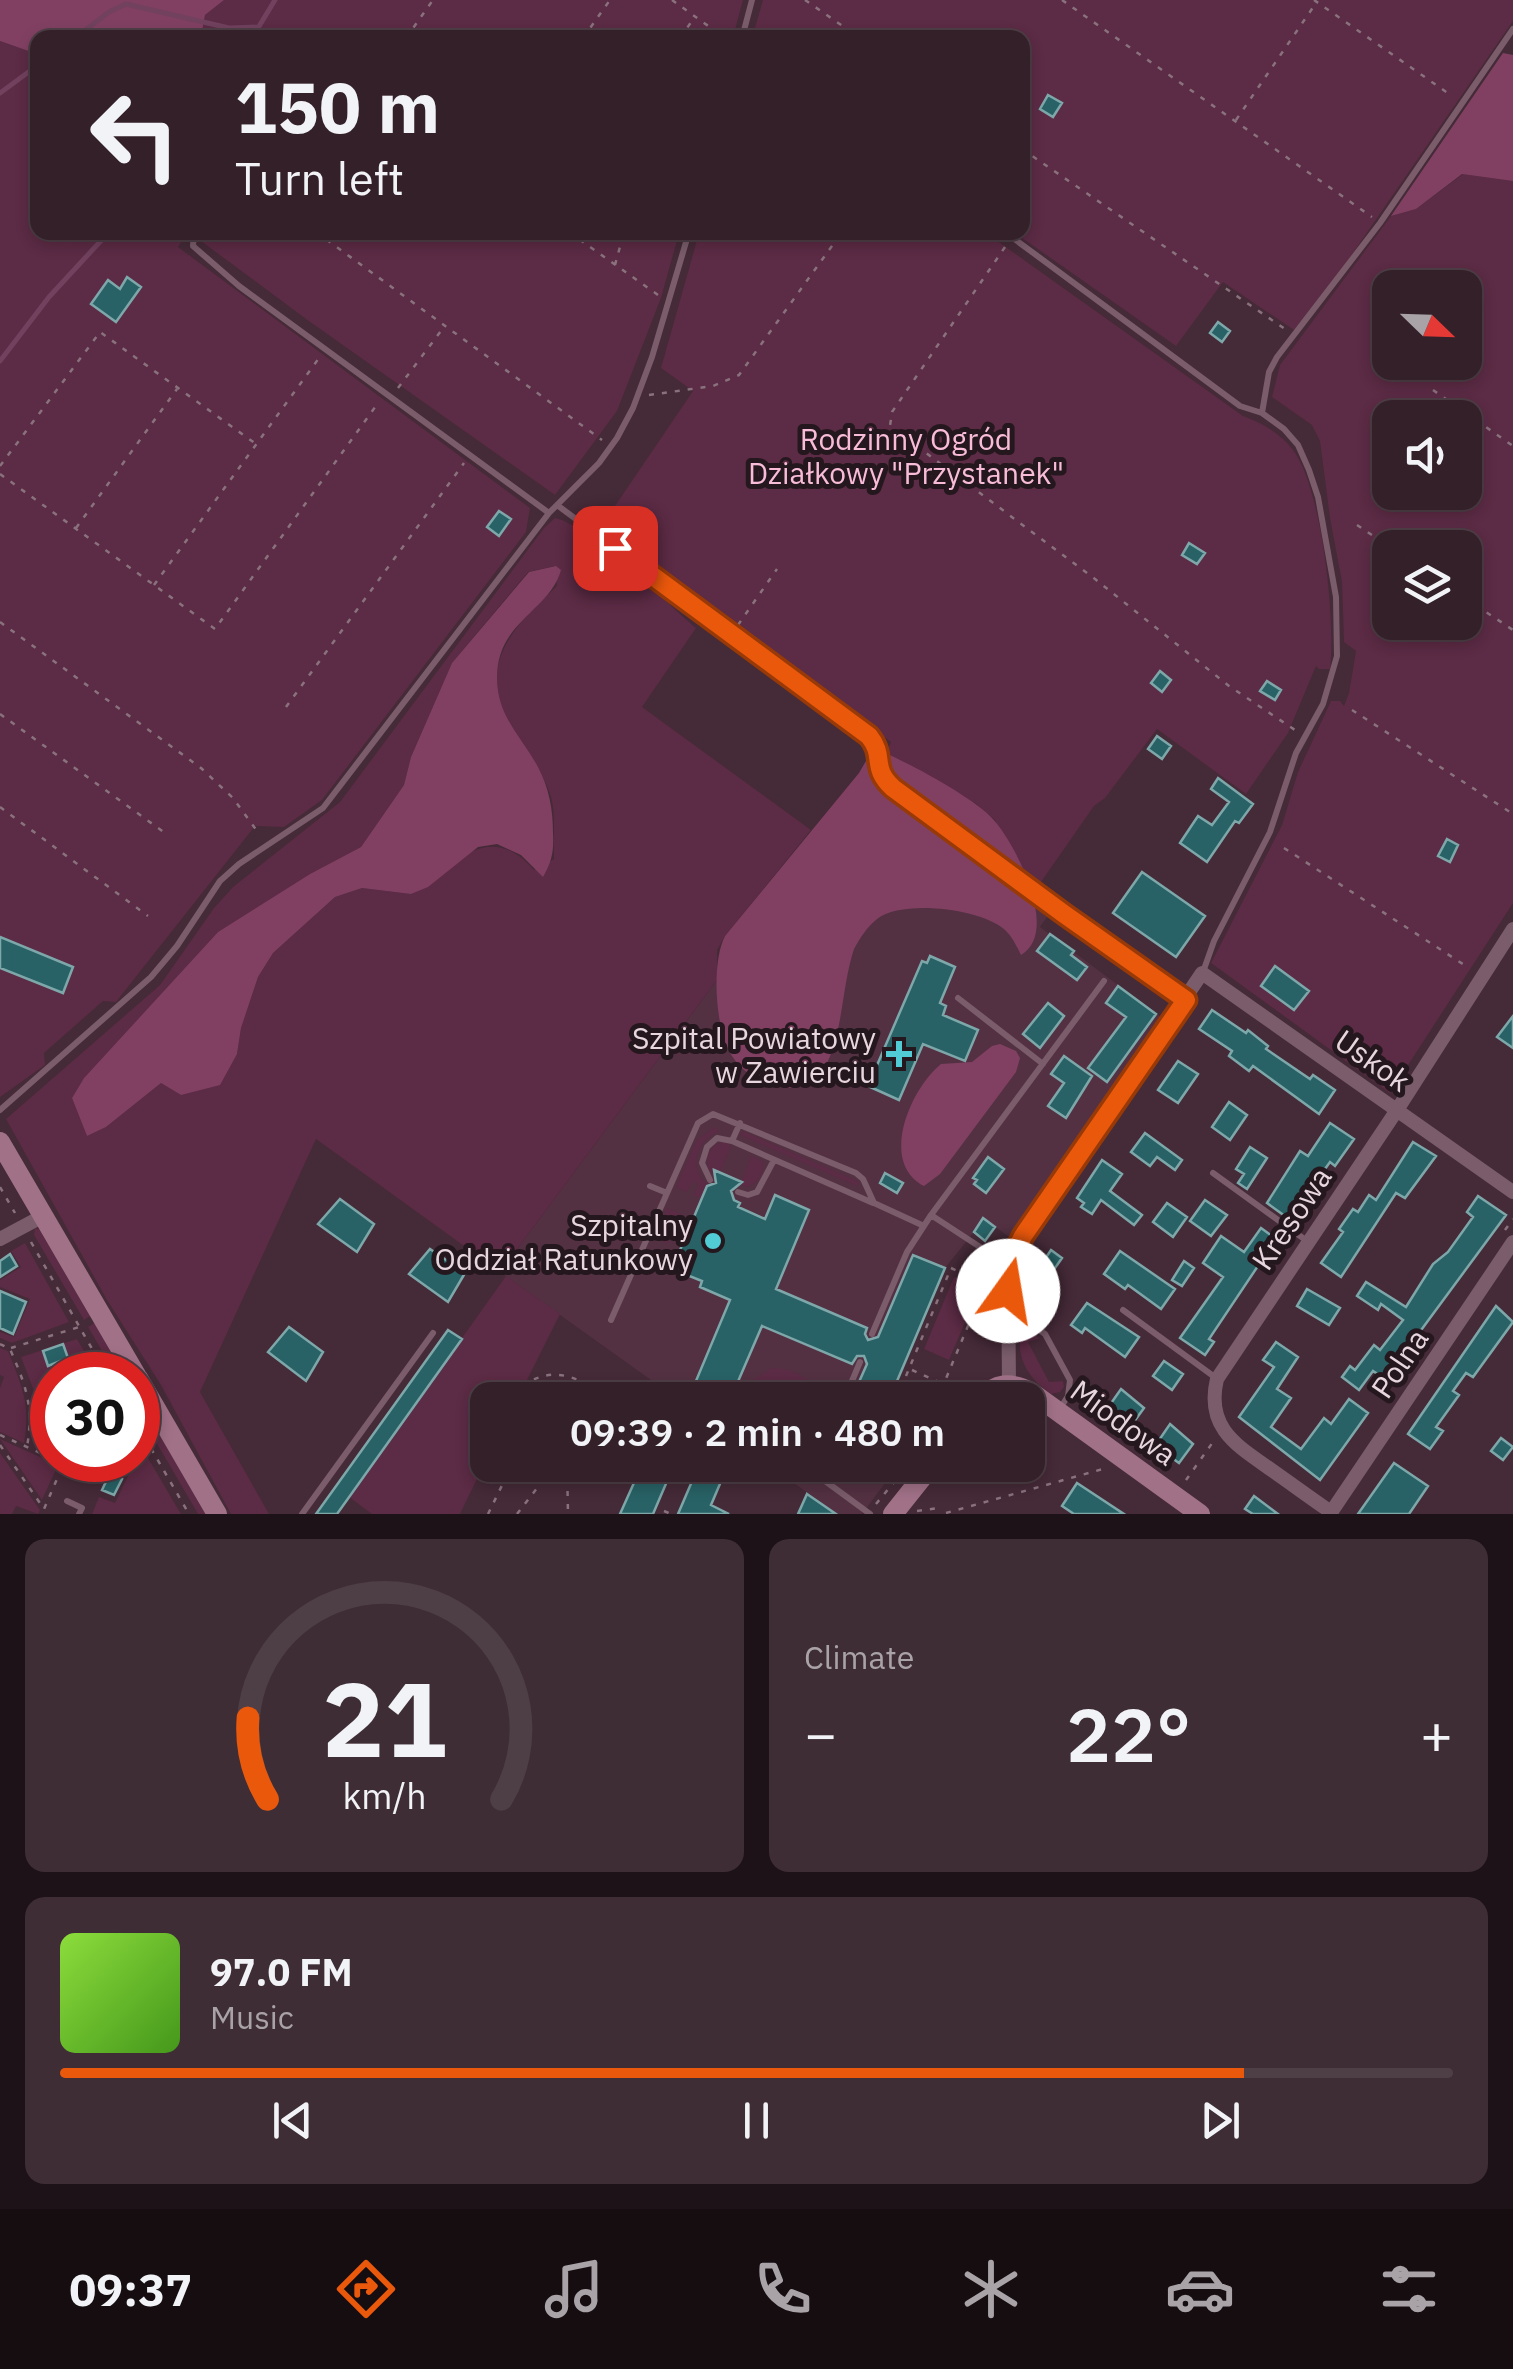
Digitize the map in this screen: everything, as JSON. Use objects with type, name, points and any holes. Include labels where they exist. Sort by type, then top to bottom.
[{"type":"street","name":"Kresowa","points":[[1217,1379],[1513,930]]},
{"type":"street","points":[[1009,1382],[1008,1266],[1023,1236],[1202,973]]},
{"type":"street","name":"Uskok","points":[[1202,973],[1513,1192]]},
{"type":"street","points":[[0,1142],[123,1352]]},
{"type":"street","points":[[0,1239],[43,1216]]},
{"type":"street","name":"Polna","points":[[1331,1513],[1513,1242]]},
{"type":"street","points":[[1217,1379],[1214,1403],[1222,1428],[1232,1442],[1331,1513]]},
{"type":"street","name":"Miodowa","points":[[1045,1402],[1200,1514]]},
{"type":"street","points":[[160,1416],[217,1514]]},
{"type":"street","points":[[893,1514],[918,1482]]},
{"type":"lane","points":[[744,30],[752,0]]},
{"type":"lane","points":[[1262,413],[1269,372],[1380,223],[1513,29]]},
{"type":"lane","points":[[191,240],[196,250],[549,513]]},
{"type":"lane","points":[[0,1110],[151,977],[177,946],[220,881],[238,864],[308,820],[336,794],[549,513],[611,447],[636,398],[687,240]]},
{"type":"lane","points":[[1015,240],[1240,406],[1262,413],[1292,436],[1318,497],[1336,597],[1334,673],[1318,718],[1289,770],[1270,832],[1214,941],[1202,973]]},
{"type":"lane","points":[[557,505],[869,736],[877,747],[880,774],[893,788],[1186,1000]]},
{"type":"lane","points":[[872,1334],[907,1252],[931,1215],[1104,982]]},
{"type":"lane","points":[[958,998],[1043,1064]]},
{"type":"lane","points":[[611,1320],[704,1116],[720,1115],[856,1173],[874,1203]]},
{"type":"lane","points":[[732,1142],[740,1123]]},
{"type":"lane","points":[[710,1180],[702,1168],[706,1147],[717,1138],[924,1226]]},
{"type":"lane","points":[[738,1192],[757,1192],[774,1160]]},
{"type":"lane","points":[[1213,1173],[1308,1242]]},
{"type":"lane","points":[[650,1186],[667,1194]]},
{"type":"lane","points":[[931,1215],[1008,1266]]},
{"type":"lane","points":[[1123,1310],[1217,1379]]},
{"type":"lane","points":[[1009,1319],[1042,1330],[1070,1380],[1068,1396],[1058,1411]]},
{"type":"lane","points":[[302,1514],[432,1333]]},
{"type":"lane","points":[[852,1382],[860,1362]]},
{"type":"lane","points":[[826,1482],[870,1514]]},
{"type":"lane","points":[[68,1501],[82,1508],[79,1514]]},
{"type":"path","points":[[412,30],[433,0]]},
{"type":"path","points":[[589,30],[610,0]]},
{"type":"path","points":[[672,0],[714,30]]},
{"type":"path","points":[[805,0],[848,30]]},
{"type":"path","points":[[1062,0],[1380,223]]},
{"type":"path","points":[[1235,121],[1315,1],[1462,103]]},
{"type":"path","points":[[685,30],[695,16]]},
{"type":"path","points":[[1030,154],[1294,336]]},
{"type":"path","points":[[327,240],[611,447]]},
{"type":"path","points":[[580,240],[669,303]]},
{"type":"path","points":[[615,265],[622,240]]},
{"type":"path","points":[[636,398],[713,386],[739,375],[836,240]]},
{"type":"path","points":[[1005,240],[892,412],[890,426],[1095,578],[1229,686],[1306,737]]},
{"type":"path","points":[[0,474],[215,629],[388,395],[444,326]]},
{"type":"path","points":[[0,466],[100,332],[256,444]]},
{"type":"path","points":[[154,586],[326,349]]},
{"type":"path","points":[[76,528],[178,388]]},
{"type":"path","points":[[1433,390],[1513,446]]},
{"type":"path","points":[[286,707],[471,454]]},
{"type":"path","points":[[1357,525],[1372,535]]},
{"type":"path","points":[[731,634],[777,569]]},
{"type":"path","points":[[1482,609],[1513,630]]},
{"type":"path","points":[[0,622],[201,768],[256,826],[265,848]]},
{"type":"path","points":[[1352,710],[1513,814]]},
{"type":"path","points":[[0,714],[165,833]]},
{"type":"path","points":[[0,808],[148,916]]},
{"type":"path","points":[[1284,848],[1483,977]]},
{"type":"path","points":[[0,1188],[94,1352]]},
{"type":"path","points":[[904,1382],[951,1268],[975,1278],[983,1290],[944,1382]]},
{"type":"path","points":[[0,1344],[10,1348],[79,1327]]},
{"type":"path","points":[[10,1348],[27,1390],[32,1418],[26,1447]]},
{"type":"path","points":[[909,1369],[938,1382]]},
{"type":"path","points":[[528,1382],[547,1373],[564,1373],[582,1382]]},
{"type":"path","points":[[1184,1484],[1222,1428]]},
{"type":"path","points":[[0,1435],[30,1449]]},
{"type":"path","points":[[0,1444],[44,1509],[56,1482]]},
{"type":"path","points":[[160,1465],[189,1514]]},
{"type":"path","points":[[946,1514],[1104,1468]]},
{"type":"path","points":[[488,1514],[504,1482]]},
{"type":"path","points":[[517,1514],[541,1482]]},
{"type":"path","points":[[567,1482],[568,1514]]},
{"type":"path","points":[[870,1514],[892,1482]]},
{"type":"path","points":[[912,1514],[939,1508]]},
{"type":"path","points":[[664,1511],[670,1514]]},
{"type":"shaded area","points":[[0,0],[224,0],[205,15],[202,30],[30,30],[30,52],[0,41]]},
{"type":"shaded area","points":[[1503,53],[1513,55],[1513,181],[1462,174],[1416,209],[1391,216]]},
{"type":"shaded area","points":[[556,566],[561,570],[555,584],[505,643],[497,678],[505,715],[538,767],[550,799],[553,845],[543,877],[521,855],[497,844],[478,847],[428,887],[411,894],[362,888],[335,897],[273,953],[258,977],[237,1054],[220,1085],[181,1095],[161,1083],[106,1127],[87,1136],[72,1098],[84,1078],[218,932],[361,847],[404,785],[411,757],[452,663],[529,572]]},
{"type":"shaded area","points":[[880,751],[956,791],[992,818],[1012,846],[1030,887],[1037,927],[1032,943],[1021,955],[1012,938],[993,922],[941,909],[904,909],[877,919],[854,949],[827,1063],[807,1084],[794,1088],[766,1083],[741,1067],[722,1030],[717,979],[725,936],[859,773],[870,754]]},
{"type":"shaded area","name":"Szpital Powiatowy w Zawierciu","points":[[868,777],[1051,911],[1040,927],[1161,1017],[1011,1238],[995,1227],[985,1241],[973,1233],[945,1268],[897,1382],[654,1382],[500,1272]]},
{"type":"shaded area","points":[[1000,1044],[1016,1051],[1020,1058],[1016,1072],[940,1174],[924,1186],[910,1175],[901,1143],[910,1107],[919,1090],[941,1064],[972,1062]]},
{"type":"shaded area","points":[[793,1482],[886,1482],[862,1514],[837,1514]]},
{"type":"green space","points":[[224,0],[743,0],[735,30],[202,30],[205,15]]},
{"type":"green space","points":[[763,0],[1513,0],[1513,21],[1326,292],[1294,330],[1223,282],[1176,346],[1025,240],[1030,240],[1030,30],[754,30]]},
{"type":"green space","points":[[0,41],[30,52],[30,240],[182,240],[178,247],[530,508],[526,532],[322,800],[284,827],[255,826],[116,1002],[103,1001],[44,1053],[45,1065],[0,1097]]},
{"type":"green space","points":[[1463,174],[1513,181],[1513,903],[1390,1093],[1211,963],[1282,825],[1298,772],[1331,701],[1340,701],[1344,706],[1356,651],[1344,642],[1342,582],[1320,441],[1312,425],[1272,397],[1280,365],[1391,216],[1416,209]]},
{"type":"green space","points":[[200,240],[677,240],[661,298],[617,411],[555,495]]},
{"type":"green space","name":"Rodzinny Ogród Działkowy \"Przystanek\"","points":[[697,240],[996,240],[1243,416],[1270,429],[1293,450],[1312,493],[1325,556],[1331,620],[1330,669],[1316,666],[1288,733],[1246,794],[1157,729],[1105,798],[1094,806],[1041,882],[1029,886],[1018,858],[994,819],[975,803],[886,753],[891,742],[600,528],[693,391],[661,368]]},
{"type":"green space","points":[[555,518],[586,534],[696,628],[642,707],[811,830],[725,936],[717,950],[717,980],[500,1272],[316,1139],[200,1392],[269,1514],[231,1514],[160,1383],[160,1352],[140,1352],[6,1119],[160,985],[233,887],[340,802]],"holes":[[[555,566],[557,586],[527,615],[505,647],[496,682],[508,724],[551,797],[554,859],[534,870],[517,855],[502,848],[486,847],[456,860],[411,894],[362,888],[335,897],[273,953],[258,977],[237,1054],[181,1095],[161,1083],[106,1127],[87,1136],[72,1098],[84,1078],[218,932],[361,847],[404,785],[411,757],[452,663],[528,572]]]},
{"type":"green space","points":[[715,1127],[719,1131],[705,1141],[697,1155],[698,1171],[708,1185],[702,1199],[694,1195],[698,1184],[693,1181],[687,1192],[676,1187],[697,1140]]},
{"type":"green space","points":[[742,1131],[859,1182],[857,1186],[740,1135]]},
{"type":"green space","points":[[725,1142],[731,1146],[720,1172],[715,1170],[713,1174],[708,1168],[709,1154],[713,1147]]},
{"type":"green space","points":[[751,1156],[762,1161],[763,1169],[757,1181],[746,1187],[741,1185]]},
{"type":"green space","points":[[667,1208],[681,1214],[668,1244],[654,1238]]},
{"type":"green space","points":[[35,1228],[92,1315],[84,1320],[34,1235]]},
{"type":"green space","points":[[25,1243],[69,1322],[12,1343],[0,1338],[0,1332],[14,1337],[30,1299],[0,1287],[0,1280],[21,1267],[11,1251]]},
{"type":"green space","points":[[506,1276],[560,1314],[526,1382],[470,1382],[470,1482],[475,1482],[460,1514],[372,1514],[349,1497]]},
{"type":"green space","points":[[954,1277],[972,1284],[978,1292],[949,1360],[924,1349]]},
{"type":"green space","points":[[96,1322],[114,1352],[103,1352],[88,1327]]},
{"type":"green space","points":[[1028,1333],[1040,1338],[1028,1342],[1049,1382],[1063,1381],[1060,1392],[1051,1394],[1045,1389],[1045,1382],[1037,1382],[1028,1371],[1021,1356],[1020,1340]]},
{"type":"green space","points":[[77,1339],[85,1352],[37,1352]]},
{"type":"green space","points":[[0,1348],[8,1351],[24,1396],[24,1443],[0,1432],[0,1388],[4,1377],[0,1375]]},
{"type":"green space","points":[[30,1354],[30,1381],[21,1357]]},
{"type":"green space","points":[[772,1368],[794,1372],[810,1382],[752,1382]]},
{"type":"green space","points":[[160,1431],[208,1514],[198,1514],[160,1449]]},
{"type":"green space","points":[[0,1439],[30,1452],[30,1482],[50,1482],[42,1500]]},
{"type":"green space","points":[[0,1453],[40,1510],[38,1514],[16,1506],[12,1514],[0,1514]]},
{"type":"green space","points":[[160,1478],[181,1514],[92,1514],[99,1497],[115,1503],[125,1482],[160,1482]]},
{"type":"building","points":[[1048,95],[1062,103],[1053,117],[1040,109]]},
{"type":"building","points":[[127,277],[141,287],[116,322],[91,304],[108,280],[120,289]]},
{"type":"building","points":[[1218,322],[1230,331],[1222,342],[1210,333]]},
{"type":"building","points":[[499,511],[511,519],[499,536],[487,527]]},
{"type":"building","points":[[1189,543],[1205,553],[1197,564],[1182,555]]},
{"type":"building","points":[[1160,671],[1171,680],[1162,692],[1151,683]]},
{"type":"building","points":[[1267,681],[1281,690],[1275,700],[1260,691]]},
{"type":"building","points":[[1157,736],[1171,746],[1162,759],[1148,749]]},
{"type":"building","points":[[1218,778],[1253,804],[1239,823],[1235,821],[1207,862],[1180,843],[1198,816],[1212,825],[1229,802],[1211,789]]},
{"type":"building","points":[[1447,839],[1458,845],[1450,862],[1438,856]]},
{"type":"building","points":[[1142,872],[1205,916],[1176,957],[1113,913]]},
{"type":"building","points":[[1050,934],[1074,951],[1071,955],[1087,967],[1077,980],[1037,951]]},
{"type":"building","points":[[0,937],[73,967],[63,993],[0,968]]},
{"type":"building","points":[[930,956],[955,967],[940,1003],[946,1006],[943,1015],[978,1030],[965,1061],[923,1044],[899,1100],[868,1086],[922,961],[927,963]]},
{"type":"building","points":[[1275,966],[1309,991],[1294,1010],[1261,986]]},
{"type":"building","points":[[1118,986],[1156,1014],[1107,1082],[1088,1068],[1126,1017],[1106,1003]]},
{"type":"building","points":[[1048,1003],[1064,1016],[1040,1048],[1023,1034]]},
{"type":"building","points":[[1212,1010],[1246,1033],[1248,1030],[1268,1046],[1266,1049],[1310,1079],[1313,1075],[1335,1090],[1319,1114],[1253,1066],[1249,1071],[1229,1056],[1232,1051],[1199,1029]]},
{"type":"building","points":[[1513,1016],[1513,1048],[1497,1037]]},
{"type":"building","points":[[1064,1056],[1092,1076],[1066,1118],[1048,1106],[1064,1083],[1051,1074]]},
{"type":"building","points":[[1178,1061],[1198,1074],[1178,1103],[1158,1090]]},
{"type":"building","points":[[1229,1102],[1247,1115],[1230,1140],[1212,1127]]},
{"type":"building","points":[[1330,1123],[1354,1139],[1335,1166],[1330,1162],[1289,1219],[1267,1203],[1300,1151],[1308,1156]]},
{"type":"building","points":[[1145,1133],[1182,1160],[1175,1170],[1157,1157],[1150,1166],[1131,1152]]},
{"type":"building","points":[[1413,1142],[1436,1156],[1405,1198],[1396,1193],[1341,1277],[1321,1263],[1343,1232],[1339,1229],[1369,1195],[1376,1200]]},
{"type":"building","points":[[1250,1147],[1267,1158],[1247,1189],[1238,1183],[1244,1174],[1236,1169]]},
{"type":"building","points":[[988,1157],[1004,1169],[986,1193],[974,1184],[977,1180],[973,1178]]},
{"type":"building","points":[[1102,1160],[1122,1174],[1110,1191],[1142,1215],[1134,1225],[1101,1200],[1092,1214],[1081,1207],[1084,1203],[1077,1198]]},
{"type":"building","points":[[714,1170],[742,1182],[731,1191],[740,1203],[738,1207],[765,1219],[775,1195],[809,1210],[776,1289],[867,1328],[868,1340],[878,1337],[913,1255],[945,1268],[897,1382],[859,1382],[867,1364],[864,1356],[857,1356],[852,1364],[762,1326],[738,1382],[696,1382],[730,1300],[700,1287],[702,1281],[672,1269],[707,1186],[716,1183]]},
{"type":"building","points":[[885,1173],[903,1183],[897,1193],[880,1183]]},
{"type":"building","points":[[1478,1196],[1506,1215],[1385,1379],[1373,1371],[1359,1390],[1342,1377],[1350,1366],[1355,1370],[1374,1345],[1380,1350],[1403,1320],[1381,1304],[1378,1310],[1357,1296],[1366,1282],[1406,1307],[1433,1264],[1448,1252],[1473,1217],[1467,1212]]},
{"type":"building","points":[[340,1199],[374,1224],[357,1252],[318,1224]]},
{"type":"building","points":[[1205,1200],[1227,1215],[1211,1236],[1190,1221]]},
{"type":"building","points":[[1167,1203],[1187,1217],[1173,1237],[1153,1222]]},
{"type":"building","points":[[983,1218],[995,1227],[985,1241],[974,1232]]},
{"type":"building","points":[[1261,1228],[1276,1239],[1209,1339],[1214,1342],[1205,1355],[1180,1338],[1223,1277],[1203,1263],[1221,1236],[1244,1252]]},
{"type":"building","points":[[430,1249],[465,1273],[448,1302],[409,1274]]},
{"type":"building","points":[[1051,1250],[1062,1258],[1046,1281],[1026,1267],[1034,1256],[1043,1262]]},
{"type":"building","points":[[1120,1251],[1175,1289],[1161,1309],[1128,1285],[1125,1289],[1104,1274]]},
{"type":"building","points":[[10,1254],[17,1266],[0,1277],[0,1261]]},
{"type":"building","points":[[1184,1261],[1194,1268],[1182,1286],[1172,1280]]},
{"type":"building","points":[[1307,1289],[1340,1308],[1329,1325],[1297,1306]]},
{"type":"building","points":[[0,1291],[26,1302],[13,1334],[0,1328]]},
{"type":"building","points":[[1087,1303],[1139,1337],[1125,1357],[1085,1328],[1082,1333],[1071,1325]]},
{"type":"building","points":[[1496,1306],[1513,1322],[1473,1377],[1466,1373],[1453,1391],[1459,1395],[1436,1427],[1443,1431],[1430,1449],[1408,1434]]},
{"type":"building","points":[[289,1327],[323,1352],[306,1381],[268,1352]]},
{"type":"building","points":[[448,1330],[462,1339],[337,1514],[316,1514]]},
{"type":"building","points":[[1276,1342],[1298,1357],[1277,1389],[1291,1398],[1271,1427],[1301,1449],[1324,1418],[1331,1424],[1349,1399],[1368,1413],[1320,1480],[1239,1417],[1274,1367],[1263,1360]]},
{"type":"building","points":[[63,1344],[66,1352],[43,1352]]},
{"type":"building","points":[[1164,1361],[1183,1374],[1172,1390],[1153,1376]]},
{"type":"building","points":[[1121,1389],[1144,1408],[1131,1426],[1107,1409]]},
{"type":"building","points":[[1170,1424],[1193,1444],[1179,1463],[1155,1446]]},
{"type":"building","points":[[1501,1438],[1513,1447],[1503,1460],[1491,1451]]},
{"type":"building","points":[[1394,1463],[1428,1486],[1409,1514],[1358,1514]]},
{"type":"building","points":[[106,1482],[120,1482],[114,1495],[102,1490]]},
{"type":"building","points":[[634,1482],[667,1482],[653,1514],[620,1514]]},
{"type":"building","points":[[692,1482],[721,1482],[711,1505],[729,1514],[678,1514]]},
{"type":"building","points":[[1077,1483],[1124,1514],[1074,1514],[1062,1506]]},
{"type":"building","points":[[807,1494],[836,1514],[798,1514]]},
{"type":"building","points":[[1254,1496],[1278,1514],[1253,1514],[1245,1509]]},
{"type":"waterway","points":[[257,30],[275,0]]},
{"type":"waterway","points":[[85,30],[126,4],[229,28],[258,27]]},
{"type":"waterway","points":[[0,93],[30,71]]},
{"type":"waterway","points":[[0,361],[49,297],[102,240]]},
{"type":"place","name":"Szpital Powiatowy w Zawierciu","points":[[899,1054]]},
{"type":"place","name":"Szpitalny Oddział Ratunkowy","points":[[713,1241]]},
{"type":"route","points":[[615,548],[869,736],[877,747],[880,774],[893,788],[1186,1000],[1014,1250],[1008,1266],[1008,1291]]}]
